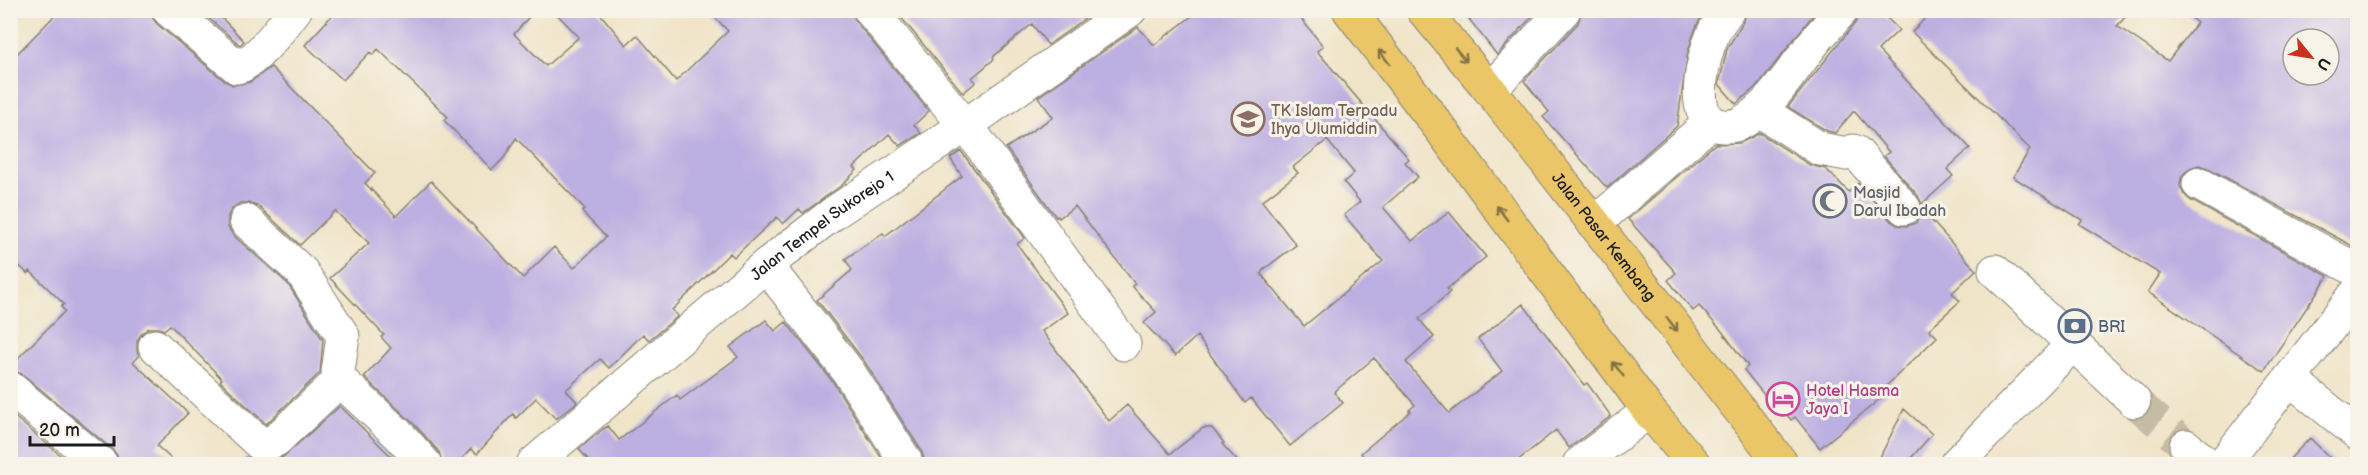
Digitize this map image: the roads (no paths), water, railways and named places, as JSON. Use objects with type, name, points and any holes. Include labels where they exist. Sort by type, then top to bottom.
[{"type":"highway","points":[[1349,10],[1649,411],[1694,465]]},
{"type":"highway","name":"Jalan Pasar Kembang","points":[[1423,10],[1490,90],[1782,465]]},
{"type":"street","points":[[169,10],[237,67],[242,66],[263,48],[295,10]]},
{"type":"street","points":[[870,10],[966,125],[1124,344]]},
{"type":"street","name":"Jalan Tempel Sukorejo 1","points":[[533,465],[766,265],[835,212],[966,125],[1130,10]]},
{"type":"street","points":[[1490,90],[1564,10]]},
{"type":"street","points":[[1728,10],[1714,31],[1705,54],[1700,100],[1702,112],[1711,122],[1720,126],[1740,125],[1759,110],[1842,10]]},
{"type":"street","points":[[1759,110],[1820,149],[1847,154],[1856,152],[1904,208]]},
{"type":"street","points":[[1594,224],[1711,122]]},
{"type":"street","points":[[2199,184],[2358,271]]},
{"type":"street","points":[[246,221],[302,272],[343,336],[338,372],[340,381],[400,436],[425,465]]},
{"type":"street","points":[[766,265],[849,371],[905,460]]},
{"type":"street","points":[[1995,271],[2134,401]]},
{"type":"street","points":[[2223,465],[2358,291]]},
{"type":"street","points":[[1956,465],[2072,345]]},
{"type":"street","points":[[155,346],[259,443],[266,444],[276,440],[340,381]]},
{"type":"street","points":[[2290,380],[2358,434]]},
{"type":"street","points":[[10,388],[97,463]]},
{"type":"street","points":[[1579,465],[1649,411]]},
{"type":"tunnel","points":[[2134,401],[2186,446]]},
{"type":"place","name":"TK Islam Terpadu Ihya Ulumiddin","points":[[1248,119]]},
{"type":"place","name":"Masjid Darul Ibadah","points":[[1830,201]]},
{"type":"place","name":"BRI","points":[[2075,326]]},
{"type":"place","name":"Hotel Hasma Jaya I","points":[[1783,399]]}]
